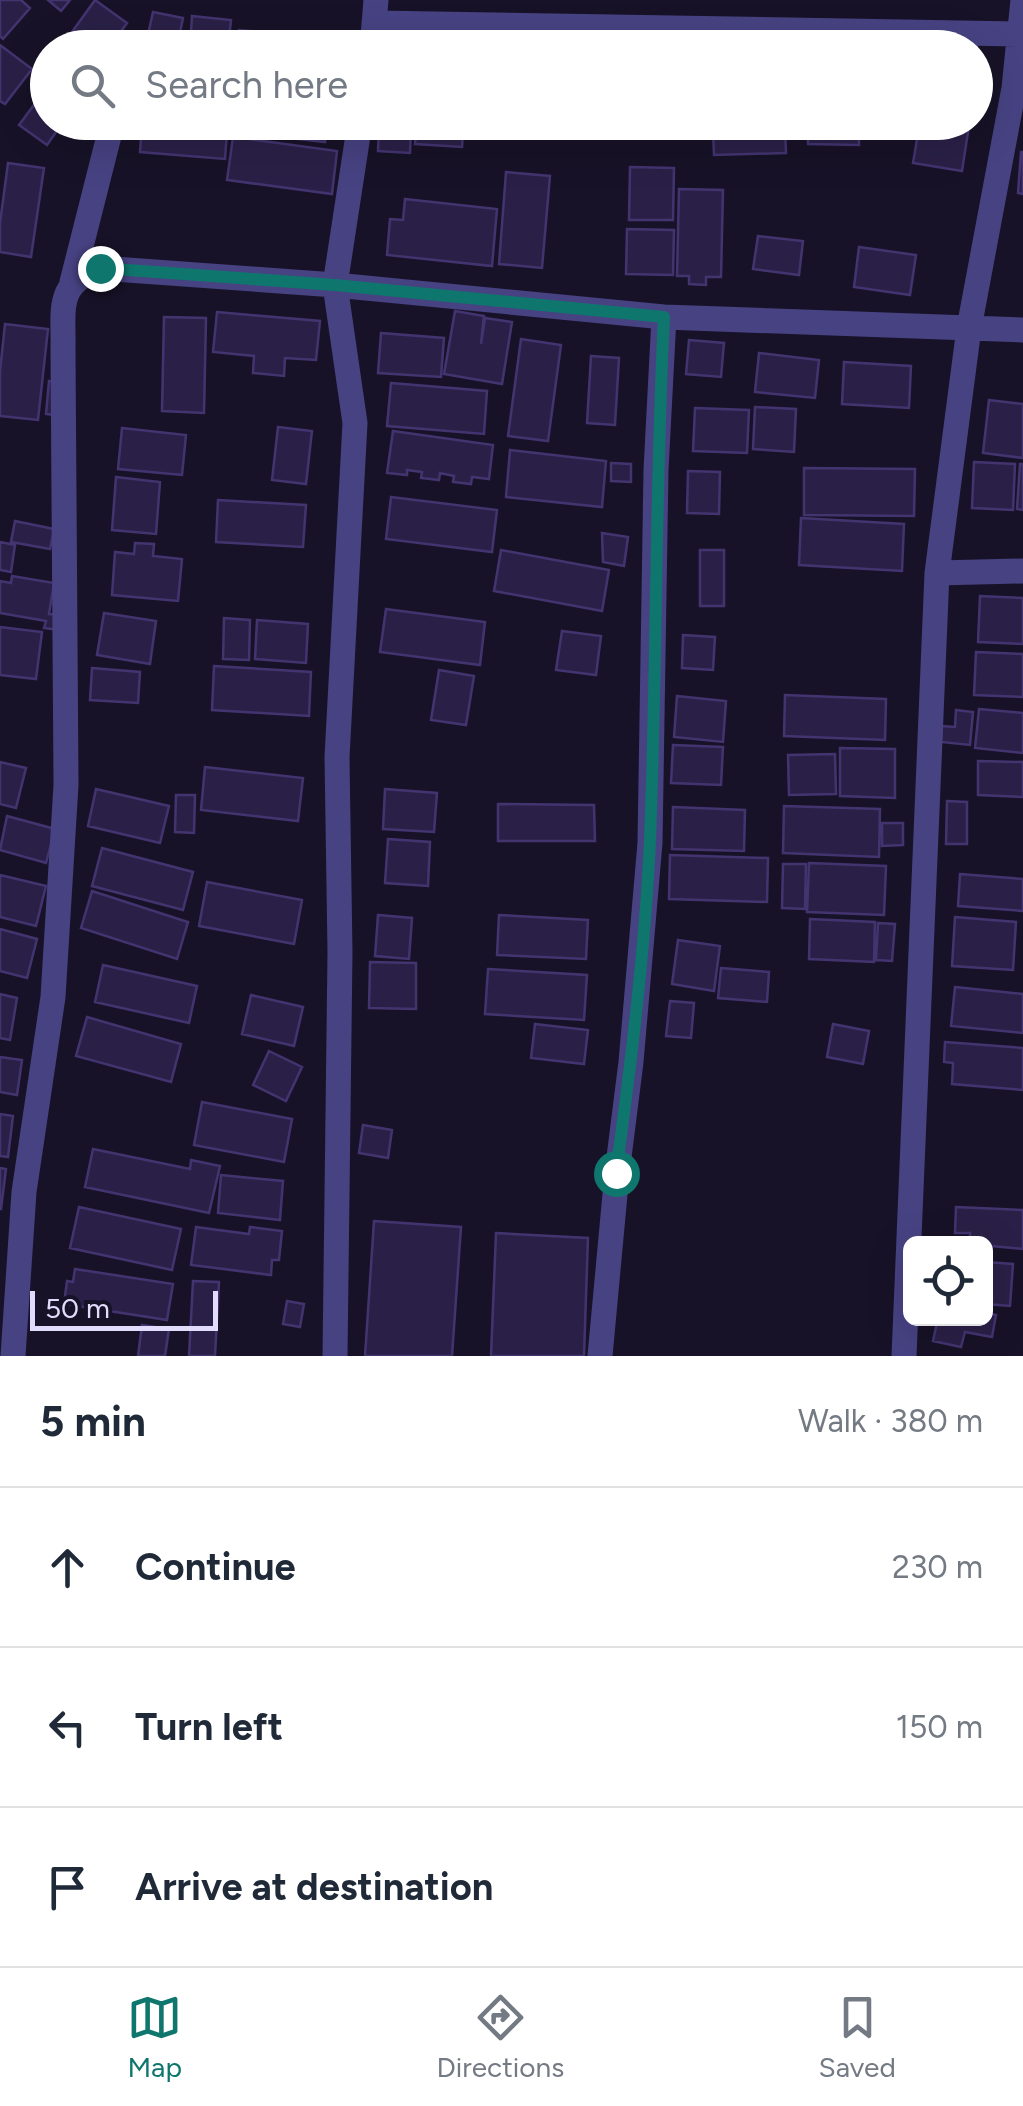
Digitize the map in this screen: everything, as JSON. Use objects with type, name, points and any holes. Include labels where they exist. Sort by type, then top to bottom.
[{"type":"street","points":[[904,1356],[937,573],[969,328],[1014,88],[1023,0]]},
{"type":"street","points":[[375,24],[763,30]]},
{"type":"street","points":[[993,34],[1021,34]]},
{"type":"street","points":[[13,1356],[24,1192],[53,998],[66,786],[65,295],[72,282],[108,140]]},
{"type":"street","points":[[335,1356],[340,952],[337,757],[355,423],[335,285],[357,140]]},
{"type":"street","points":[[72,282],[100,268],[335,285],[664,317],[1023,330]]},
{"type":"street","points":[[600,1356],[650,843],[656,470],[664,317]]},
{"type":"street","points":[[937,573],[1023,571]]},
{"type":"building","points":[[0,0],[21,0],[30,8],[3,39],[0,36]]},
{"type":"building","points":[[48,0],[70,0],[61,11]]},
{"type":"building","points":[[95,0],[127,23],[122,30],[73,30]]},
{"type":"building","points":[[153,12],[183,18],[181,30],[149,30]]},
{"type":"building","points":[[192,16],[231,20],[230,30],[191,30]]},
{"type":"building","points":[[0,45],[30,68],[30,72],[5,104],[0,101]]},
{"type":"building","points":[[30,110],[30,133],[19,125]]},
{"type":"building","points":[[141,140],[226,140],[225,159],[140,152]]},
{"type":"building","points":[[233,140],[337,151],[332,194],[227,180]]},
{"type":"building","points":[[378,140],[411,140],[410,153],[378,151]]},
{"type":"building","points":[[415,140],[463,140],[462,147],[415,144]]},
{"type":"building","points":[[713,140],[785,140],[786,153],[714,155]]},
{"type":"building","points":[[808,140],[859,140],[859,145],[808,144]]},
{"type":"building","points":[[917,140],[967,140],[962,171],[913,163]]},
{"type":"building","points":[[1023,152],[1023,194],[1018,193]]},
{"type":"building","points":[[8,163],[44,168],[31,257],[0,252]]},
{"type":"building","points":[[630,167],[674,168],[673,220],[629,220]]},
{"type":"building","points":[[506,172],[550,176],[542,268],[499,264]]},
{"type":"building","points":[[679,189],[723,190],[721,277],[706,277],[706,285],[689,284],[689,276],[677,276]]},
{"type":"building","points":[[405,199],[497,209],[492,266],[387,255],[390,219],[403,220]]},
{"type":"building","points":[[627,229],[674,230],[673,275],[626,274]]},
{"type":"building","points":[[758,236],[803,241],[799,275],[753,269]]},
{"type":"building","points":[[859,247],[916,255],[910,295],[854,287]]},
{"type":"building","points":[[455,311],[484,316],[481,344],[485,318],[512,322],[502,384],[444,374]]},
{"type":"building","points":[[217,312],[320,321],[316,360],[285,358],[284,376],[253,373],[254,356],[213,352]]},
{"type":"building","points":[[164,317],[206,318],[204,413],[162,411]]},
{"type":"building","points":[[5,324],[48,329],[38,420],[0,416]]},
{"type":"building","points":[[381,333],[444,338],[441,377],[378,373]]},
{"type":"building","points":[[521,339],[561,345],[548,441],[508,436]]},
{"type":"building","points":[[689,340],[724,343],[721,377],[686,374]]},
{"type":"building","points":[[759,353],[819,360],[815,398],[755,392]]},
{"type":"building","points":[[591,356],[619,358],[615,425],[587,423]]},
{"type":"building","points":[[844,362],[911,366],[909,408],[842,404]]},
{"type":"building","points":[[49,381],[65,383],[62,416],[46,414]]},
{"type":"building","points":[[391,383],[487,391],[484,434],[387,426]]},
{"type":"building","points":[[989,400],[1023,404],[1023,458],[983,453]]},
{"type":"building","points":[[755,407],[796,409],[794,452],[753,449]]},
{"type":"building","points":[[695,408],[749,410],[747,453],[693,451]]},
{"type":"building","points":[[278,427],[312,431],[306,484],[272,480]]},
{"type":"building","points":[[122,428],[186,435],[182,475],[118,469]]},
{"type":"building","points":[[393,431],[493,445],[489,479],[472,477],[471,484],[453,482],[454,476],[440,473],[439,480],[421,478],[422,472],[387,473]]},
{"type":"building","points":[[510,450],[606,461],[602,507],[506,497]]},
{"type":"building","points":[[974,462],[1015,464],[1013,510],[972,508]]},
{"type":"building","points":[[611,463],[631,464],[631,482],[611,481]]},
{"type":"building","points":[[1023,464],[1023,510],[1017,509]]},
{"type":"building","points":[[804,468],[915,469],[914,516],[804,515]]},
{"type":"building","points":[[688,471],[720,472],[719,514],[687,513]]},
{"type":"building","points":[[116,477],[160,482],[156,534],[112,530]]},
{"type":"building","points":[[391,497],[497,510],[492,552],[386,539]]},
{"type":"building","points":[[218,500],[306,505],[303,547],[216,542]]},
{"type":"building","points":[[801,518],[904,524],[902,571],[799,565]]},
{"type":"building","points":[[15,521],[54,529],[50,549],[11,542]]},
{"type":"building","points":[[602,533],[628,537],[624,566],[603,562]]},
{"type":"building","points":[[0,542],[15,545],[11,572],[0,570]]},
{"type":"building","points":[[135,543],[154,544],[153,556],[182,559],[178,601],[112,595],[115,552],[134,554]]},
{"type":"building","points":[[501,550],[609,570],[602,611],[494,591]]},
{"type":"building","points":[[700,550],[724,550],[724,606],[700,606]]},
{"type":"building","points":[[12,576],[54,583],[49,614],[61,615],[59,630],[44,628],[46,621],[0,613],[0,581],[11,583]]},
{"type":"building","points":[[980,596],[1023,598],[1023,644],[978,642]]},
{"type":"building","points":[[386,609],[485,622],[480,665],[380,652]]},
{"type":"building","points":[[104,613],[156,621],[150,664],[97,655]]},
{"type":"building","points":[[224,618],[250,620],[249,660],[223,659]]},
{"type":"building","points":[[257,620],[308,624],[306,663],[255,659]]},
{"type":"building","points":[[0,627],[42,632],[36,679],[0,675]]},
{"type":"building","points":[[562,631],[601,636],[596,675],[556,670]]},
{"type":"building","points":[[683,635],[715,637],[713,670],[682,668]]},
{"type":"building","points":[[976,652],[1023,654],[1023,697],[974,695]]},
{"type":"building","points":[[214,666],[311,672],[309,716],[212,710]]},
{"type":"building","points":[[92,668],[140,672],[138,703],[90,700]]},
{"type":"building","points":[[439,670],[474,676],[466,725],[431,720]]},
{"type":"building","points":[[785,695],[886,699],[885,740],[784,736]]},
{"type":"building","points":[[677,696],[726,701],[723,742],[674,737]]},
{"type":"building","points":[[979,709],[1023,713],[1023,753],[975,748]]},
{"type":"building","points":[[956,710],[973,712],[970,745],[941,742],[942,726],[955,727]]},
{"type":"building","points":[[673,745],[723,747],[721,785],[671,783]]},
{"type":"building","points":[[840,748],[895,749],[895,798],[840,796]]},
{"type":"building","points":[[835,754],[836,794],[789,795],[788,755]]},
{"type":"building","points":[[978,761],[1023,762],[1023,797],[978,795]]},
{"type":"building","points":[[0,762],[26,768],[16,808],[0,804]]},
{"type":"building","points":[[205,767],[303,778],[298,821],[201,810]]},
{"type":"building","points":[[96,789],[169,806],[160,843],[88,826]]},
{"type":"building","points":[[385,789],[437,793],[434,832],[383,829]]},
{"type":"building","points":[[176,795],[195,795],[194,833],[175,832]]},
{"type":"building","points":[[947,801],[967,802],[967,844],[946,844]]},
{"type":"building","points":[[498,804],[594,805],[595,841],[498,841]]},
{"type":"building","points":[[784,806],[880,809],[879,857],[783,853]]},
{"type":"building","points":[[673,807],[745,810],[744,851],[672,849]]},
{"type":"building","points":[[7,816],[55,829],[46,863],[0,850]]},
{"type":"building","points":[[882,823],[903,823],[903,845],[882,846]]},
{"type":"building","points":[[388,839],[430,842],[428,886],[385,883]]},
{"type":"building","points":[[102,848],[193,872],[183,910],[92,886]]},
{"type":"building","points":[[670,855],[768,858],[767,902],[669,899]]},
{"type":"building","points":[[809,863],[886,866],[884,915],[807,912]]},
{"type":"building","points":[[783,864],[806,864],[805,909],[782,908]]},
{"type":"building","points":[[960,874],[1023,879],[1023,911],[958,906]]},
{"type":"building","points":[[0,875],[46,886],[36,926],[0,917]]},
{"type":"building","points":[[207,882],[302,900],[294,944],[199,926]]},
{"type":"building","points":[[92,891],[188,922],[177,959],[81,928]]},
{"type":"building","points":[[378,915],[412,918],[409,959],[375,956]]},
{"type":"building","points":[[499,915],[588,920],[586,959],[497,955]]},
{"type":"building","points":[[955,917],[1016,922],[1013,970],[952,966]]},
{"type":"building","points":[[810,919],[875,922],[874,962],[809,959]]},
{"type":"building","points":[[878,923],[895,924],[892,961],[876,960]]},
{"type":"building","points":[[0,929],[37,939],[27,978],[0,971]]},
{"type":"building","points":[[678,940],[720,946],[714,991],[672,984]]},
{"type":"building","points":[[370,962],[416,963],[416,1009],[369,1008]]},
{"type":"building","points":[[103,965],[197,986],[189,1023],[95,1002]]},
{"type":"building","points":[[721,968],[769,972],[767,1002],[718,998]]},
{"type":"building","points":[[488,969],[587,975],[584,1020],[485,1014]]},
{"type":"building","points":[[955,987],[1023,994],[1023,1033],[951,1026]]},
{"type":"building","points":[[0,994],[17,998],[10,1040],[0,1038]]},
{"type":"building","points":[[251,995],[303,1007],[294,1046],[242,1034]]},
{"type":"building","points":[[670,1001],[694,1003],[691,1038],[666,1036]]},
{"type":"building","points":[[87,1017],[181,1044],[171,1082],[76,1056]]},
{"type":"building","points":[[535,1024],[588,1030],[584,1064],[531,1058]]},
{"type":"building","points":[[833,1024],[869,1031],[863,1064],[827,1057]]},
{"type":"building","points":[[945,1042],[1023,1048],[1023,1090],[952,1084],[953,1063],[944,1062]]},
{"type":"building","points":[[269,1051],[302,1067],[286,1101],[253,1085]]},
{"type":"building","points":[[0,1057],[22,1060],[17,1095],[0,1092]]},
{"type":"building","points":[[202,1102],[292,1119],[284,1162],[194,1145]]},
{"type":"building","points":[[0,1114],[13,1116],[8,1157],[0,1156]]},
{"type":"building","points":[[363,1125],[392,1130],[388,1158],[359,1153]]},
{"type":"building","points":[[93,1149],[190,1169],[191,1160],[220,1166],[209,1213],[85,1187]]},
{"type":"building","points":[[0,1168],[6,1169],[1,1209],[0,1209]]},
{"type":"building","points":[[221,1175],[283,1181],[280,1220],[218,1213]]},
{"type":"building","points":[[79,1207],[181,1229],[172,1270],[70,1248]]},
{"type":"building","points":[[956,1207],[1023,1210],[1023,1249],[993,1246],[993,1236],[955,1233]]},
{"type":"building","points":[[374,1221],[461,1227],[452,1356],[365,1356]]},
{"type":"building","points":[[196,1227],[249,1234],[250,1227],[282,1231],[279,1260],[272,1260],[271,1275],[191,1265]]},
{"type":"building","points":[[496,1233],[588,1238],[584,1356],[491,1356]]},
{"type":"building","points":[[993,1263],[1013,1264],[1010,1306],[993,1305]]},
{"type":"building","points":[[75,1269],[173,1284],[167,1320],[64,1304],[67,1281],[73,1282]]},
{"type":"building","points":[[193,1281],[219,1282],[215,1356],[189,1356]]},
{"type":"building","points":[[287,1301],[304,1304],[300,1327],[283,1324]]},
{"type":"building","points":[[993,1314],[996,1315],[992,1337],[965,1332],[961,1347],[933,1341],[936,1326],[993,1326]]},
{"type":"building","points":[[142,1325],[169,1329],[165,1356],[138,1356]]},
{"type":"route","points":[[100,268],[335,285],[664,317],[656,470],[650,843],[631,1062],[616,1173]]}]
